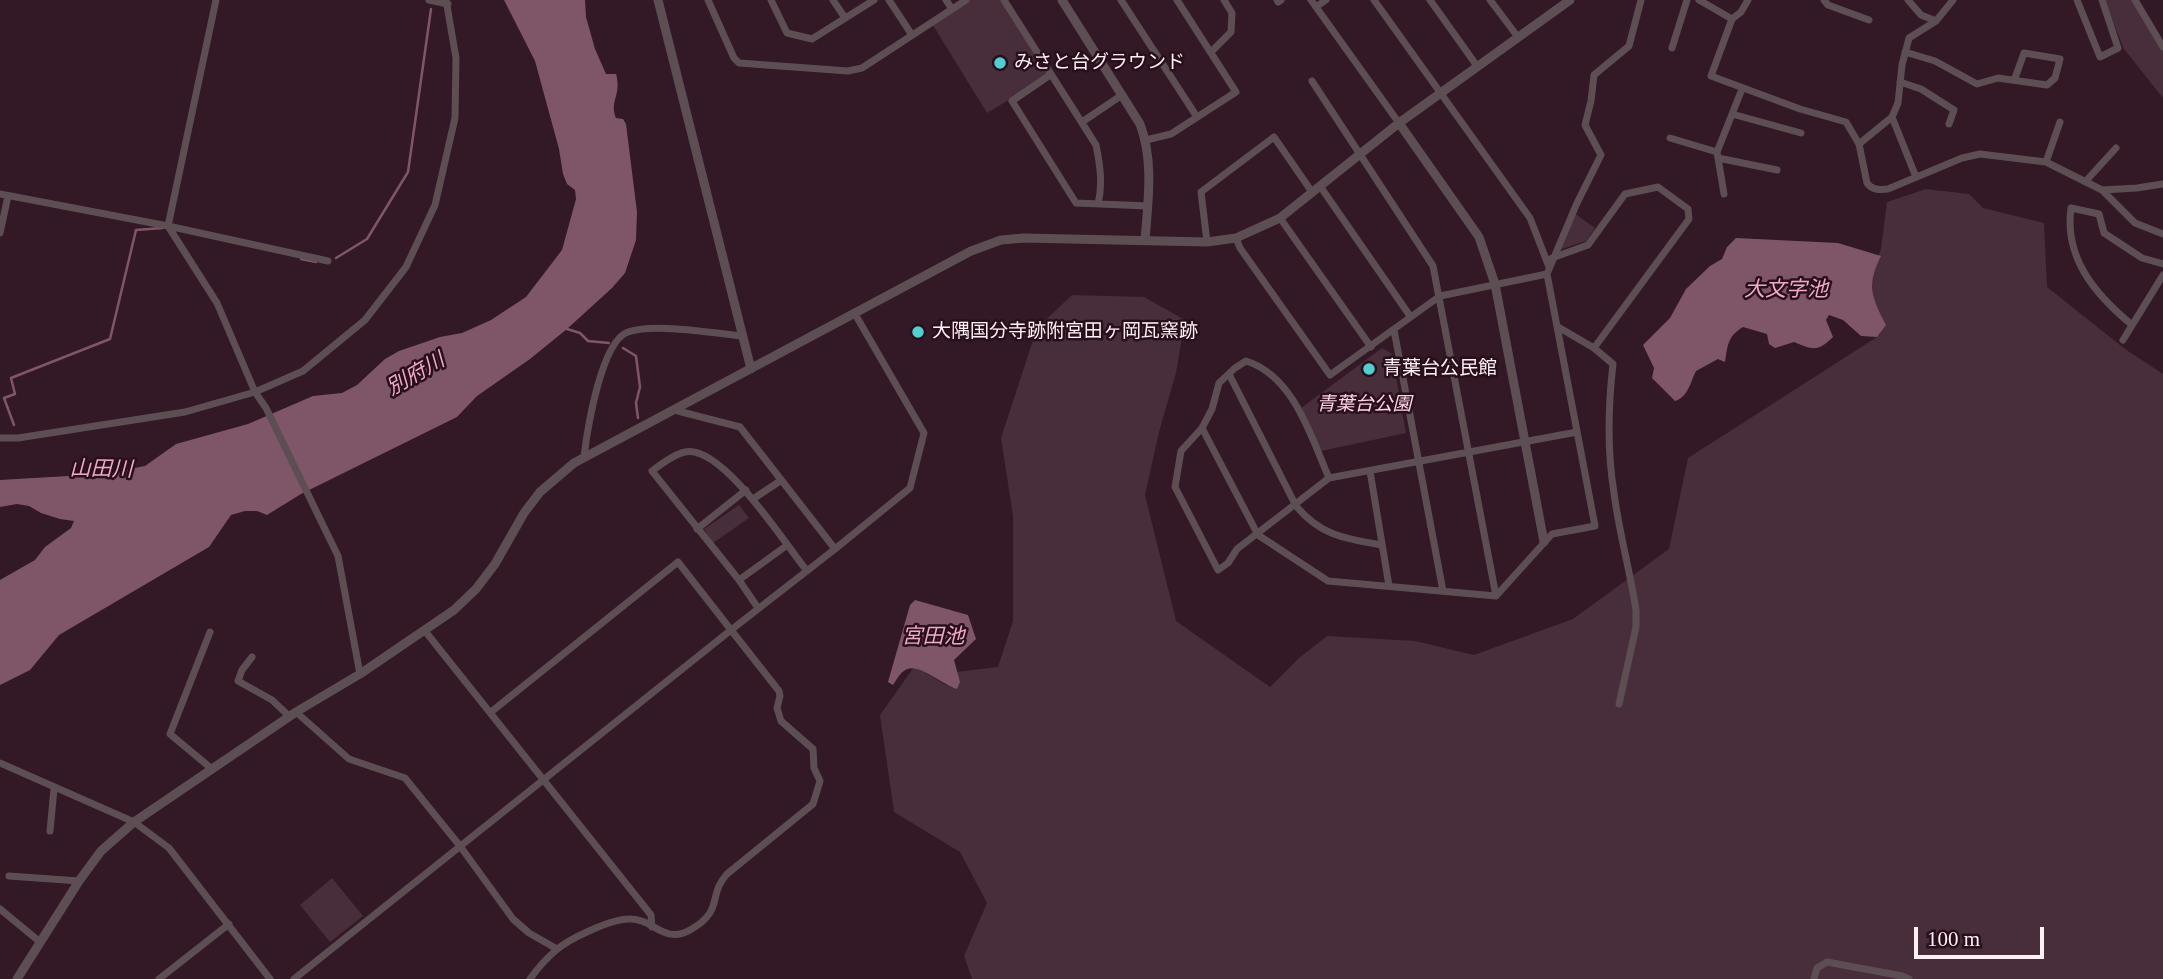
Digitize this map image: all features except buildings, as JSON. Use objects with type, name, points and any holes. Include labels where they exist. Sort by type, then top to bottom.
[{"type":"street","points":[[216,0],[169,226],[217,303],[256,392],[338,556],[360,674]]},
{"type":"street","points":[[0,438],[19,438],[130,423],[185,412],[256,392],[303,371],[365,320],[406,267],[435,205],[455,118],[456,58],[447,2],[429,0]]},
{"type":"street","points":[[658,0],[751,369]]},
{"type":"street","points":[[708,0],[734,58],[739,63],[856,70],[966,0]]},
{"type":"street","points":[[771,0],[787,33],[812,39],[874,0]]},
{"type":"street","points":[[833,0],[845,18]]},
{"type":"street","points":[[889,0],[912,35]]},
{"type":"street","points":[[947,0],[952,9]]},
{"type":"street","points":[[1004,0],[1096,145],[1100,194],[1098,204]]},
{"type":"street","points":[[1121,0],[1197,117]]},
{"type":"street","points":[[1146,140],[1171,134],[1236,92],[1177,0]]},
{"type":"street","points":[[1211,52],[1231,32],[1232,13],[1224,0]]},
{"type":"street","points":[[1326,0],[1313,4],[1479,237],[1495,284],[1544,542]]},
{"type":"street","points":[[1374,0],[1530,218],[1548,270],[1595,526],[1552,534],[1496,596]]},
{"type":"street","points":[[1430,0],[1477,66]]},
{"type":"street","points":[[1490,0],[1518,37]]},
{"type":"street","points":[[17,979],[101,851],[134,822],[293,714],[360,674],[454,610],[476,589],[495,564],[524,513],[540,492],[574,463],[971,251],[1001,240],[1207,242],[1236,238],[1280,218],[1399,123],[1570,0]]},
{"type":"street","points":[[1548,270],[1601,155],[1585,125],[1594,75],[1629,46],[1641,0]]},
{"type":"street","points":[[1672,48],[1687,0]]},
{"type":"street","points":[[1699,0],[1732,19]]},
{"type":"street","points":[[1748,0],[1741,12],[1732,19],[1711,76],[1742,89],[1846,122],[1859,144],[1870,187],[1888,189],[1962,158],[1980,154],[2046,162],[2102,190],[2135,223],[2163,234]]},
{"type":"street","points":[[1824,0],[1828,5],[1869,20]]},
{"type":"street","points":[[1908,0],[1921,15],[1936,21]]},
{"type":"street","points":[[1859,144],[1892,117],[1898,103],[1909,38],[1936,21],[1953,0]]},
{"type":"street","points":[[2077,0],[2100,57],[2118,48],[2102,0]]},
{"type":"street","points":[[2135,0],[2163,47]]},
{"type":"street","points":[[1067,2],[1140,124],[1146,140],[1149,162],[1145,240]]},
{"type":"street","points":[[1905,52],[1935,61],[1977,84],[1998,78],[2015,78],[2048,85],[2055,78],[2060,59],[2024,53],[2015,78]]},
{"type":"street","points":[[1050,75],[1012,101],[1076,203],[1148,206]]},
{"type":"street","points":[[1312,80],[1433,266],[1496,596]]},
{"type":"street","points":[[1900,82],[1920,89],[1954,110],[1949,124]]},
{"type":"street","points":[[1724,194],[1718,155],[1742,89]]},
{"type":"street","points":[[1082,122],[1122,95]]},
{"type":"street","points":[[1732,114],[1801,133]]},
{"type":"street","points":[[1892,117],[1916,177]]},
{"type":"street","points":[[2046,162],[2060,122]]},
{"type":"street","points":[[1207,242],[1201,192],[1274,136],[1410,316]]},
{"type":"street","points":[[1670,138],[1718,155],[1777,170]]},
{"type":"street","points":[[2085,182],[2116,148]]},
{"type":"street","points":[[2102,190],[2163,184]]},
{"type":"street","points":[[1552,258],[1588,245],[1625,194],[1658,187],[1688,209],[1689,219],[1594,348]]},
{"type":"street","points":[[0,233],[4,195],[169,226],[328,261]]},
{"type":"street","points":[[2132,325],[2106,303],[2082,268],[2071,234],[2071,208],[2099,214],[2104,233],[2142,258],[2163,264]]},
{"type":"street","points":[[1280,218],[1371,347]]},
{"type":"street","points":[[1236,238],[1240,248],[1330,375],[1440,296],[1548,270]]},
{"type":"street","points":[[2123,340],[2163,275]]},
{"type":"street","points":[[294,979],[910,488],[923,433],[855,314]]},
{"type":"street","points":[[1558,327],[1594,348],[1613,364],[1609,442],[1614,493],[1636,610],[1636,627],[1619,704]]},
{"type":"street","points":[[584,457],[604,364],[619,337],[629,332],[654,329],[743,336]]},
{"type":"street","points":[[1394,330],[1443,591]]},
{"type":"street","points":[[1329,478],[1289,394],[1257,365],[1246,361],[1219,383],[1212,409],[1202,428],[1181,451],[1175,487],[1218,570],[1228,563],[1237,549],[1329,478],[1577,432]]},
{"type":"street","points":[[1229,374],[1296,506],[1316,526],[1333,535],[1382,545]]},
{"type":"street","points":[[674,410],[740,427],[835,549]]},
{"type":"street","points":[[1202,428],[1258,534],[1328,581],[1496,596]]},
{"type":"street","points":[[758,608],[739,580],[652,471],[685,452],[705,454],[746,490],[807,571]]},
{"type":"street","points":[[1370,471],[1389,586]]},
{"type":"street","points":[[753,499],[780,481]]},
{"type":"street","points":[[697,529],[746,490]]},
{"type":"street","points":[[739,580],[786,546]]},
{"type":"street","points":[[491,712],[678,562],[779,691],[778,715],[813,749],[814,768],[820,781],[813,804],[722,879],[712,912],[704,920],[682,933],[666,935],[639,920],[619,921],[556,949],[530,979]]},
{"type":"street","points":[[425,631],[652,915],[652,927]]},
{"type":"street","points":[[210,632],[170,734],[212,769]]},
{"type":"street","points":[[252,657],[238,681],[293,714],[349,759],[405,778],[460,846],[513,919],[529,933],[556,949]]},
{"type":"street","points":[[0,763],[134,822],[169,848],[270,979]]},
{"type":"street","points":[[50,831],[54,789]]},
{"type":"street","points":[[9,876],[79,881]]},
{"type":"street","points":[[0,909],[40,942]]},
{"type":"street","points":[[159,979],[229,924]]},
{"type":"street","points":[[1814,979],[1817,968],[1827,962],[1902,975],[1909,979]]},
{"type":"green space","name":"みさと台グラウンド","points":[[966,0],[1004,0],[1050,75],[987,113],[931,22]]},
{"type":"green space","points":[[2104,0],[2133,0],[2163,49],[2163,98],[2124,49]]},
{"type":"green space","points":[[1926,189],[1969,194],[1983,208],[2044,223],[2047,287],[2125,349],[2163,374],[2163,979],[972,979],[964,956],[987,903],[960,852],[894,812],[880,715],[914,667],[956,689],[960,682],[956,672],[998,667],[1013,621],[1013,516],[1001,438],[1037,328],[1072,295],[1144,297],[1185,320],[1176,373],[1145,495],[1176,621],[1270,687],[1299,658],[1327,636],[1415,641],[1474,655],[1573,619],[1669,549],[1688,458],[1877,337],[1885,326],[1873,299],[1872,274],[1881,249],[1887,202]]},
{"type":"green space","points":[[1574,213],[1595,228],[1586,241],[1562,249],[1560,247]]},
{"type":"green space","name":"青葉台公園","points":[[1382,348],[1392,354],[1406,433],[1321,451],[1301,408]]},
{"type":"green space","points":[[739,505],[749,518],[713,543],[704,529]]},
{"type":"green space","points":[[332,878],[363,916],[330,942],[300,905]]},
{"type":"water","name":"別府川","points":[[504,0],[585,0],[586,17],[595,49],[606,74],[616,74],[618,87],[614,112],[616,118],[623,119],[626,124],[637,212],[636,240],[625,273],[567,329],[477,396],[457,417],[301,494],[267,515],[257,511],[245,511],[231,515],[209,547],[59,635],[30,670],[0,685],[0,580],[35,560],[45,547],[71,528],[74,521],[41,513],[29,506],[17,504],[0,507],[0,480],[102,474],[145,466],[176,444],[248,424],[313,396],[342,393],[357,385],[385,359],[399,351],[440,337],[462,333],[491,320],[526,297],[562,250],[576,199],[575,190],[567,184],[563,174],[559,149],[535,61]]},
{"type":"water","name":"大文字池","points":[[1736,238],[1838,243],[1881,256],[1872,283],[1874,299],[1886,325],[1877,337],[1861,336],[1843,320],[1829,315],[1826,320],[1833,337],[1815,348],[1794,342],[1775,348],[1769,344],[1767,334],[1743,327],[1731,338],[1725,362],[1718,359],[1696,371],[1686,393],[1675,401],[1652,378],[1654,368],[1643,345],[1670,318],[1686,289],[1710,266],[1722,259],[1727,247]]},
{"type":"water","name":"宮田池","points":[[915,600],[968,615],[976,639],[954,660],[960,682],[957,689],[915,668],[902,672],[893,685],[888,682],[910,605]]},
{"type":"waterway","points":[[336,258],[367,239],[408,172],[431,9]]},
{"type":"waterway","points":[[14,425],[4,398],[15,394],[11,378],[110,339],[136,230],[162,228]]},
{"type":"waterway","points":[[301,259],[316,262]]},
{"type":"waterway","points":[[567,329],[580,333],[588,341],[609,343]]},
{"type":"waterway","points":[[623,348],[636,356],[640,387],[636,403],[638,418]]},
{"type":"place","name":"みさと台グラウンド","points":[[1000,63]]},
{"type":"place","name":"大隅国分寺跡附宮田ヶ岡瓦窯跡","points":[[918,332]]},
{"type":"place","name":"青葉台公民館","points":[[1369,369]]},
{"type":"water label","name":"山田川","points":[[101,470]]}]
